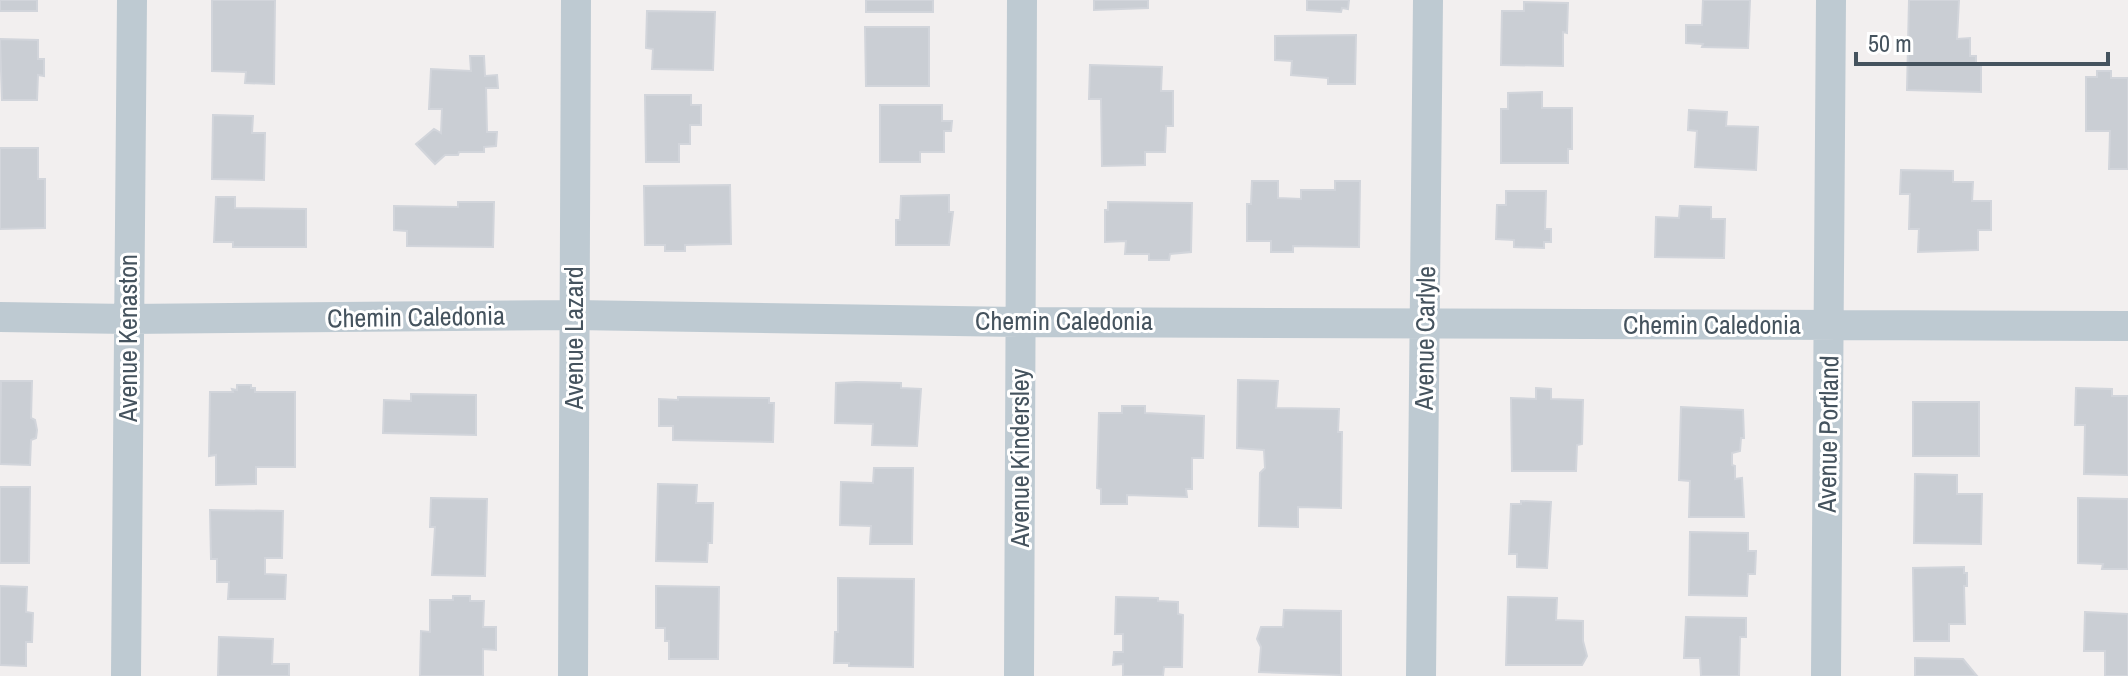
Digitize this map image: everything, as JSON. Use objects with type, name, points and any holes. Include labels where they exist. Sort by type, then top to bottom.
[{"type":"street","name":"Avenue Kenaston","points":[[126,676],[132,0]]},
{"type":"street","name":"Avenue Lazard","points":[[573,676],[576,0]]},
{"type":"street","name":"Avenue Kindersley","points":[[1019,676],[1022,0]]},
{"type":"street","name":"Avenue Carlyle","points":[[1421,676],[1428,0]]},
{"type":"street","name":"Avenue Portland","points":[[1826,676],[1831,0]]},
{"type":"street","name":"Chemin Caledonia","points":[[0,317],[128,319],[574,315],[1021,322],[2128,326]]},
{"type":"building","points":[[0,0],[37,0],[37,11],[0,11]]},
{"type":"building","points":[[212,0],[275,0],[274,84],[245,83],[246,72],[212,71]]},
{"type":"building","points":[[866,0],[933,0],[933,12],[866,12]]},
{"type":"building","points":[[1094,0],[1148,0],[1148,8],[1094,10]]},
{"type":"building","points":[[1307,0],[1349,0],[1348,9],[1342,8],[1341,12],[1307,10]]},
{"type":"building","points":[[1703,0],[1750,0],[1748,48],[1702,47],[1703,44],[1686,43],[1686,25],[1702,25]]},
{"type":"building","points":[[1909,0],[1959,0],[1957,39],[1970,38],[1970,56],[1976,56],[1976,65],[1981,65],[1981,92],[1907,90]]},
{"type":"building","points":[[1524,2],[1568,3],[1567,33],[1563,32],[1563,66],[1501,65],[1502,11],[1524,11]]},
{"type":"building","points":[[647,11],[715,12],[713,70],[652,69],[653,49],[646,48]]},
{"type":"building","points":[[865,27],[929,27],[929,86],[866,86]]},
{"type":"building","points":[[1356,35],[1355,84],[1328,84],[1328,78],[1291,75],[1292,61],[1275,60],[1275,36]]},
{"type":"building","points":[[0,39],[38,40],[38,59],[44,59],[44,76],[38,75],[37,100],[2,100]]},
{"type":"building","points":[[470,56],[484,56],[485,76],[497,75],[498,88],[486,88],[487,132],[497,132],[496,146],[484,147],[484,152],[445,155],[435,164],[416,144],[434,129],[441,133],[442,109],[429,109],[431,69],[471,71]]},
{"type":"building","points":[[1090,65],[1162,67],[1161,91],[1173,91],[1173,126],[1166,126],[1165,152],[1145,152],[1145,165],[1102,166],[1101,99],[1089,99]]},
{"type":"building","points":[[2097,71],[2111,71],[2111,78],[2128,78],[2128,169],[2109,169],[2110,131],[2086,131],[2086,77],[2097,77]]},
{"type":"building","points":[[1542,92],[1542,108],[1572,108],[1572,149],[1568,149],[1568,163],[1501,163],[1501,109],[1508,109],[1508,93]]},
{"type":"building","points":[[645,95],[691,95],[691,105],[701,105],[701,125],[690,125],[690,144],[679,144],[679,162],[646,162]]},
{"type":"building","points":[[880,105],[942,105],[942,121],[952,121],[951,131],[944,131],[944,152],[920,152],[920,162],[880,162]]},
{"type":"building","points":[[1689,110],[1727,112],[1726,126],[1758,127],[1756,170],[1695,167],[1697,131],[1688,130]]},
{"type":"building","points":[[213,115],[253,116],[252,133],[265,133],[264,180],[212,179]]},
{"type":"building","points":[[0,148],[38,148],[38,179],[45,179],[45,228],[0,229]]},
{"type":"building","points":[[1901,170],[1953,171],[1953,182],[1973,182],[1972,201],[1991,201],[1991,230],[1978,230],[1978,250],[1918,252],[1919,229],[1909,229],[1910,194],[1900,194]]},
{"type":"building","points":[[1252,181],[1278,181],[1278,198],[1301,199],[1301,190],[1335,190],[1335,181],[1360,181],[1359,247],[1293,246],[1293,252],[1271,252],[1271,241],[1247,241],[1247,204],[1251,204]]},
{"type":"building","points":[[730,185],[731,244],[685,245],[685,251],[665,251],[665,245],[645,245],[644,186]]},
{"type":"building","points":[[1506,191],[1546,191],[1545,229],[1551,229],[1551,242],[1544,242],[1544,248],[1514,247],[1514,240],[1496,239],[1497,205],[1506,205]]},
{"type":"building","points":[[949,195],[949,212],[953,212],[949,245],[896,245],[896,220],[900,220],[901,196]]},
{"type":"building","points":[[216,197],[235,197],[235,208],[306,209],[306,247],[233,247],[233,242],[214,242]]},
{"type":"building","points":[[458,202],[494,202],[493,247],[407,246],[407,231],[394,230],[394,206],[458,207]]},
{"type":"building","points":[[1108,202],[1192,203],[1191,252],[1170,254],[1169,260],[1149,260],[1149,254],[1125,254],[1126,241],[1105,242]]},
{"type":"building","points":[[1680,206],[1711,207],[1711,219],[1725,219],[1724,258],[1655,257],[1656,217],[1679,218]]},
{"type":"building","points":[[1238,380],[1278,381],[1276,408],[1339,409],[1338,432],[1342,432],[1341,508],[1298,507],[1298,527],[1259,526],[1260,473],[1265,468],[1264,450],[1237,448]]},
{"type":"building","points":[[1,381],[32,381],[31,418],[35,420],[37,430],[36,438],[31,440],[30,465],[0,464]]},
{"type":"building","points":[[836,383],[901,383],[901,388],[921,389],[917,446],[872,445],[873,424],[835,423]]},
{"type":"building","points":[[237,385],[251,385],[255,392],[295,392],[295,467],[256,467],[256,484],[216,485],[216,455],[209,456],[210,392],[233,392],[232,389],[237,390]]},
{"type":"building","points":[[1536,388],[1551,389],[1551,399],[1583,400],[1582,444],[1577,445],[1576,471],[1512,471],[1511,398],[1536,399]]},
{"type":"building","points":[[2076,388],[2112,389],[2112,396],[2128,396],[2128,475],[2084,474],[2085,425],[2075,425]]},
{"type":"building","points":[[411,394],[476,395],[476,435],[383,433],[384,400],[411,401]]},
{"type":"building","points":[[678,397],[769,398],[769,403],[774,403],[773,442],[673,440],[673,426],[659,426],[659,399],[678,400]]},
{"type":"building","points":[[1913,402],[1979,402],[1979,456],[1913,456]]},
{"type":"building","points":[[1122,406],[1145,406],[1145,413],[1204,416],[1203,458],[1192,458],[1192,489],[1186,489],[1187,497],[1127,495],[1127,504],[1101,504],[1101,489],[1097,488],[1099,413],[1122,413]]},
{"type":"building","points":[[1681,407],[1743,410],[1744,438],[1741,438],[1740,451],[1732,453],[1732,465],[1735,466],[1735,479],[1742,478],[1744,517],[1689,517],[1690,481],[1679,480]]},
{"type":"building","points":[[874,468],[913,468],[912,544],[870,544],[871,526],[840,525],[841,482],[873,483]]},
{"type":"building","points":[[1915,474],[1957,475],[1957,494],[1982,494],[1981,544],[1914,543]]},
{"type":"building","points":[[658,484],[697,485],[696,503],[713,503],[712,543],[708,543],[707,562],[656,561]]},
{"type":"building","points":[[0,487],[30,487],[29,563],[0,563]]},
{"type":"building","points":[[431,498],[487,499],[485,576],[432,575],[435,527],[430,527]]},
{"type":"building","points":[[2078,498],[2128,499],[2128,569],[2102,569],[2103,564],[2078,563]]},
{"type":"building","points":[[1521,501],[1551,502],[1547,568],[1517,567],[1517,554],[1509,554],[1511,504],[1521,504]]},
{"type":"building","points":[[210,510],[283,511],[282,558],[265,558],[265,574],[286,575],[285,599],[228,599],[229,582],[217,582],[217,559],[211,559]]},
{"type":"building","points":[[1690,532],[1748,533],[1748,551],[1756,551],[1755,574],[1748,574],[1747,596],[1689,595]]},
{"type":"building","points":[[1964,567],[1964,573],[1967,573],[1967,586],[1964,586],[1965,624],[1949,624],[1949,641],[1914,641],[1913,568]]},
{"type":"building","points":[[838,578],[914,579],[913,667],[834,663],[835,632],[838,632]]},
{"type":"building","points":[[0,586],[27,587],[26,612],[33,613],[32,642],[26,642],[26,666],[0,665]]},
{"type":"building","points":[[656,586],[719,587],[718,659],[669,659],[665,628],[656,628]]},
{"type":"building","points":[[453,596],[470,596],[470,601],[484,601],[483,627],[496,627],[496,650],[483,649],[483,676],[420,676],[421,631],[430,632],[430,600],[453,600]]},
{"type":"building","points":[[1116,597],[1178,602],[1178,614],[1183,615],[1182,667],[1164,667],[1163,676],[1123,676],[1123,664],[1113,665],[1114,652],[1123,652],[1123,634],[1115,634]]},
{"type":"building","points":[[1508,597],[1557,598],[1556,620],[1583,621],[1587,656],[1582,665],[1506,665]]},
{"type":"building","points":[[1284,610],[1341,611],[1341,675],[1259,672],[1261,647],[1257,639],[1261,627],[1283,627]]},
{"type":"building","points":[[2085,612],[2128,614],[2128,676],[2105,676],[2105,651],[2084,651]]},
{"type":"building","points":[[1686,617],[1746,618],[1746,637],[1740,637],[1739,676],[1701,676],[1700,658],[1684,658]]},
{"type":"building","points":[[219,637],[273,639],[272,664],[289,664],[289,676],[218,676]]},
{"type":"building","points":[[1915,658],[1963,659],[1977,676],[1915,676]]}]
